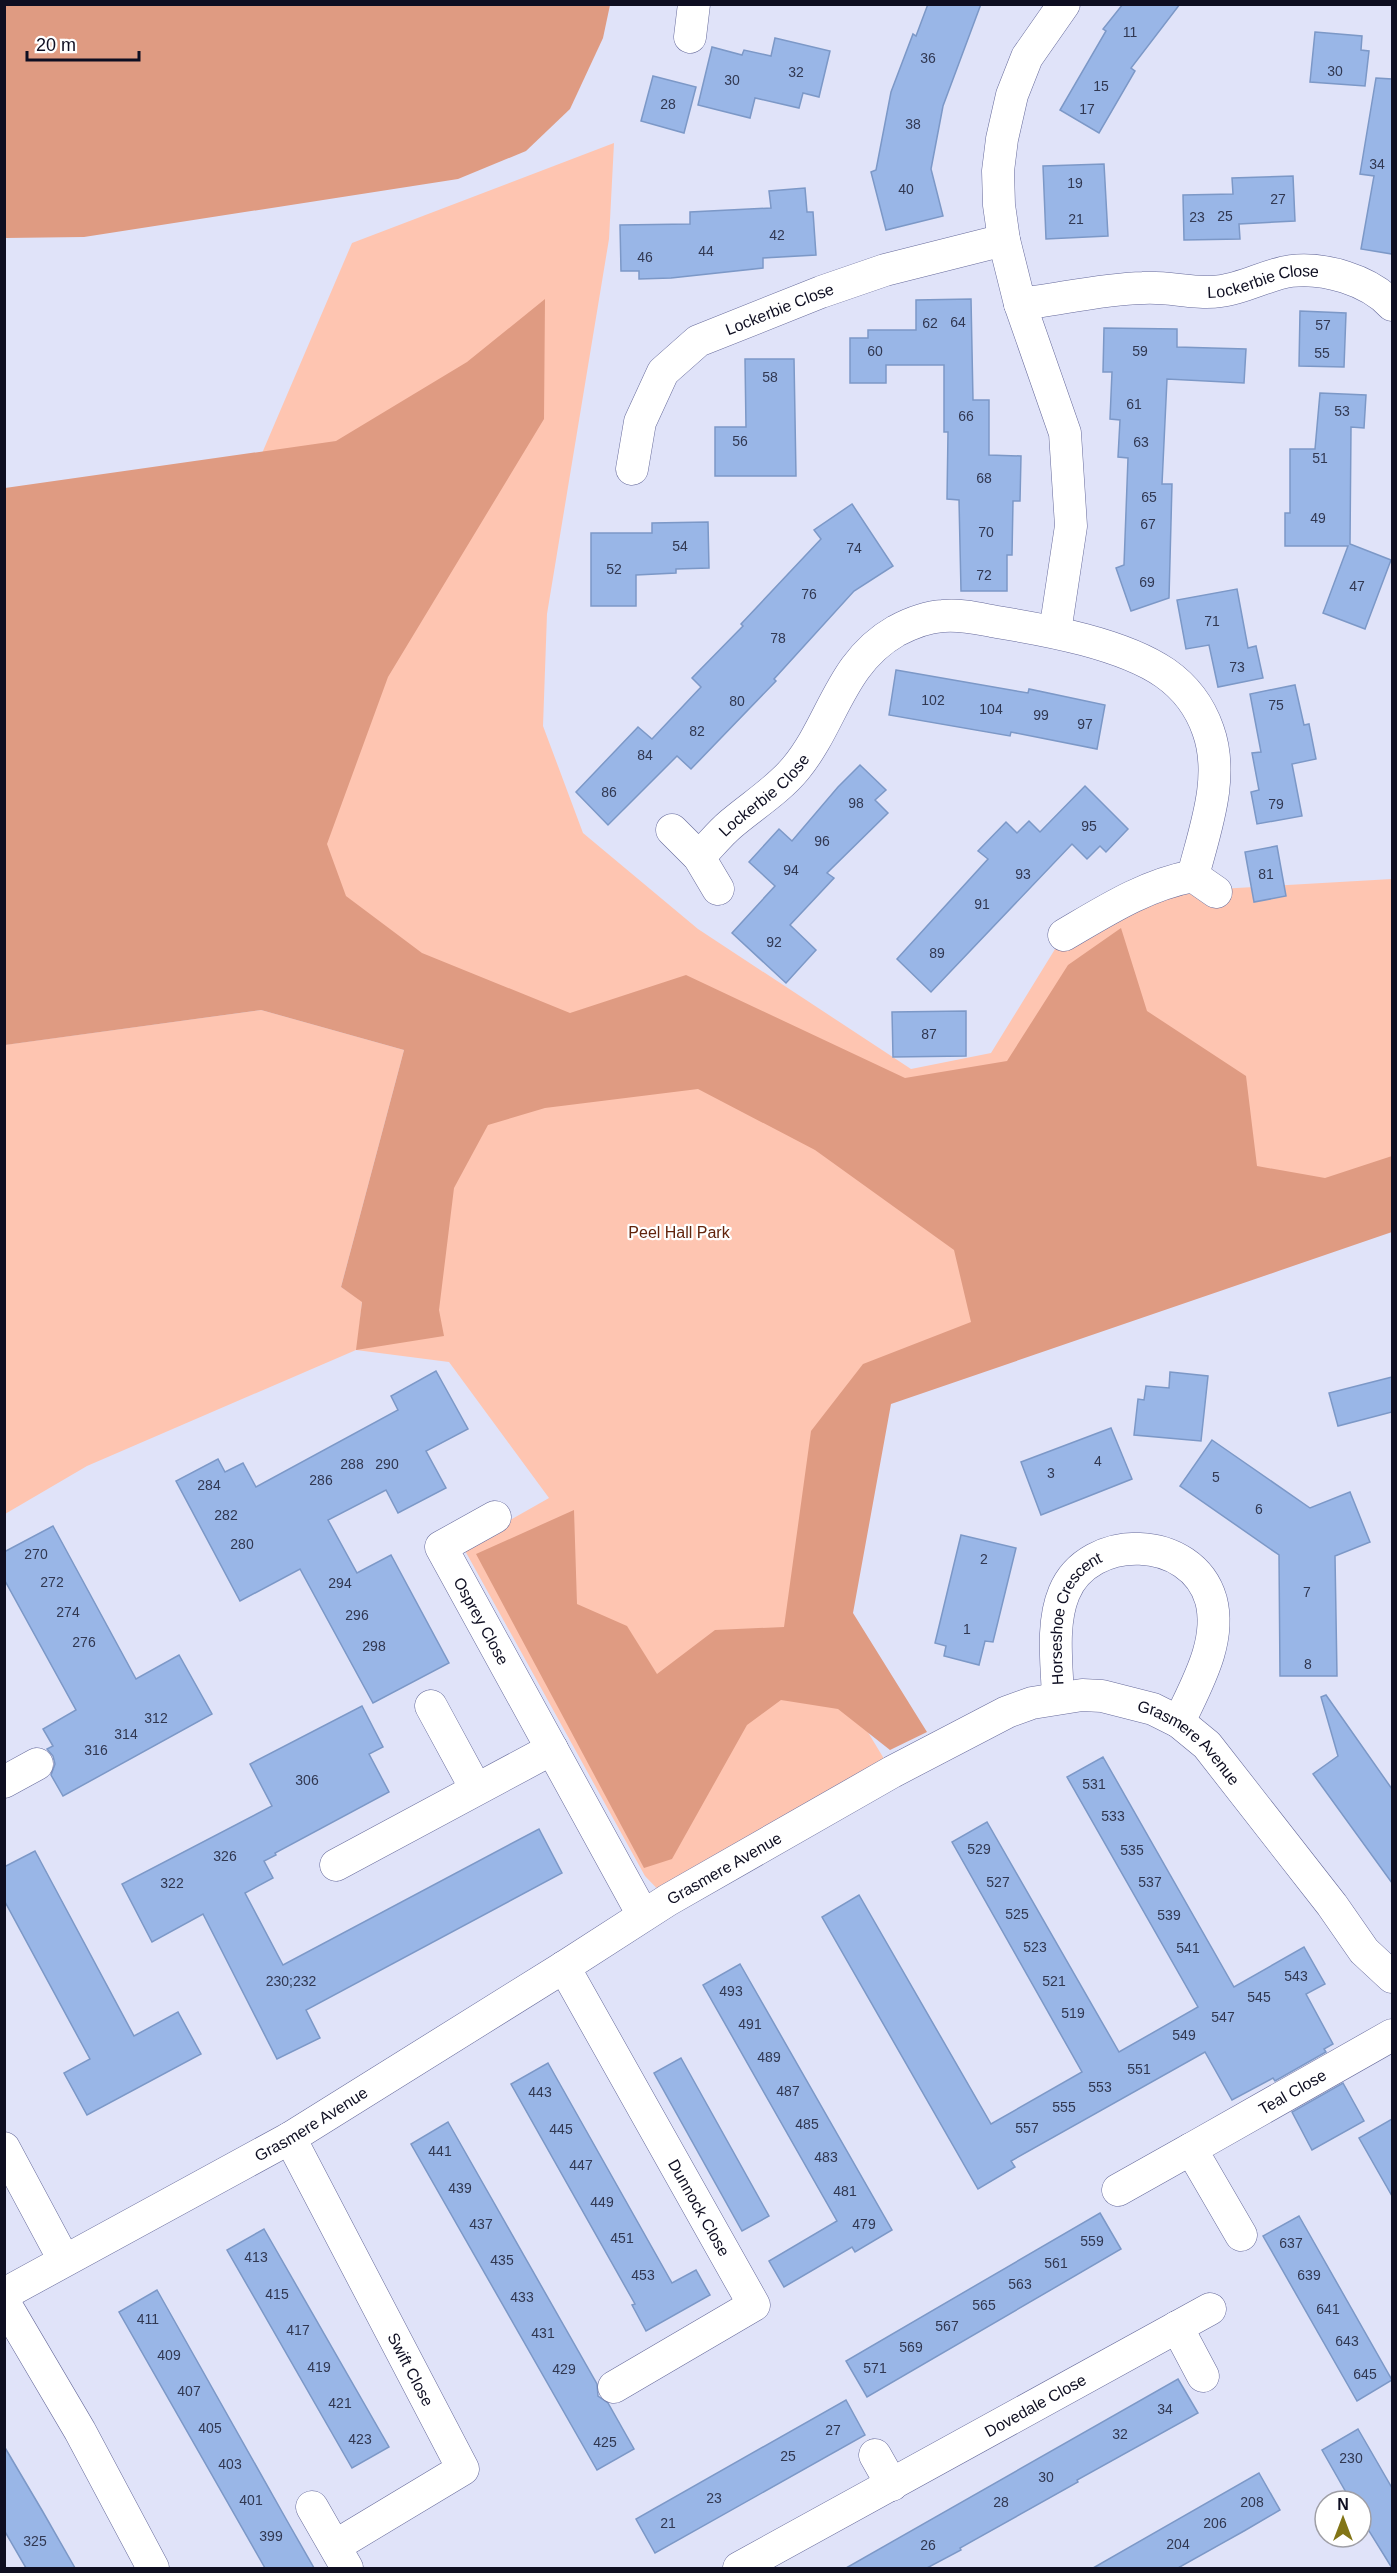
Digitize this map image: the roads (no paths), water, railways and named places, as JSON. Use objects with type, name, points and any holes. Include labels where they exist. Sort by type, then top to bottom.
[{"type":"street","points":[[690,37],[694,4]]},
{"type":"street","points":[[1055,632],[1071,526],[1065,433],[1020,304],[1004,240],[999,205],[998,171],[1002,139],[1012,95],[1027,57],[1064,4]]},
{"type":"street","name":"Lockerbie Close","points":[[632,469],[640,422],[663,372],[698,341],[821,292],[885,270],[1004,240]]},
{"type":"street","name":"Lockerbie Close","points":[[1020,304],[1142,288],[1166,288],[1193,292],[1220,291],[1290,271],[1321,271],[1352,279],[1392,305]]},
{"type":"street","name":"Lockerbie Close","points":[[699,857],[729,825],[760,802],[796,768],[851,674],[871,651],[895,632],[919,620],[944,615],[1055,632],[1138,658],[1177,684],[1199,708],[1209,730],[1215,754],[1215,778],[1204,884],[1167,881],[1123,900],[1064,935]]},
{"type":"street","points":[[672,830],[699,857],[718,889]]},
{"type":"street","name":"Osprey Close","points":[[495,1517],[441,1547],[643,1915]]},
{"type":"street","name":"Horseshoe Crescent","points":[[1058,1698],[1059,1616],[1064,1594],[1074,1576],[1090,1562],[1109,1552],[1131,1547],[1150,1549],[1168,1555],[1187,1566],[1201,1581],[1211,1600],[1213,1621],[1211,1644],[1205,1667],[1179,1722]]},
{"type":"street","name":"Grasmere Avenue","points":[[4,2294],[290,2138],[643,1915],[882,1778],[1007,1712],[1032,1703],[1082,1695],[1122,1700],[1153,1709],[1179,1722],[1207,1745],[1332,1905],[1364,1951],[1392,1977]]},
{"type":"street","points":[[431,1706],[476,1789]]},
{"type":"street","points":[[336,1865],[552,1749]]},
{"type":"street","points":[[4,1782],[38,1764]]},
{"type":"street","name":"Dunnock Close","points":[[564,1967],[754,2306],[614,2387]]},
{"type":"street","name":"Teal Close","points":[[1118,2190],[1392,2035]]},
{"type":"street","name":"Swift Close","points":[[290,2138],[463,2469],[341,2557],[312,2507]]},
{"type":"street","points":[[4,2148],[64,2260]]},
{"type":"street","points":[[1191,2149],[1241,2235]]},
{"type":"street","points":[[4,2302],[80,2432],[153,2568]]},
{"type":"street","name":"Dovedale Close","points":[[739,2568],[1210,2309]]},
{"type":"street","points":[[1177,2327],[1203,2376]]},
{"type":"street","points":[[875,2455],[892,2485]]},
{"type":"park label","name":"Peel Hall Park","points":[[679,1232]]}]
